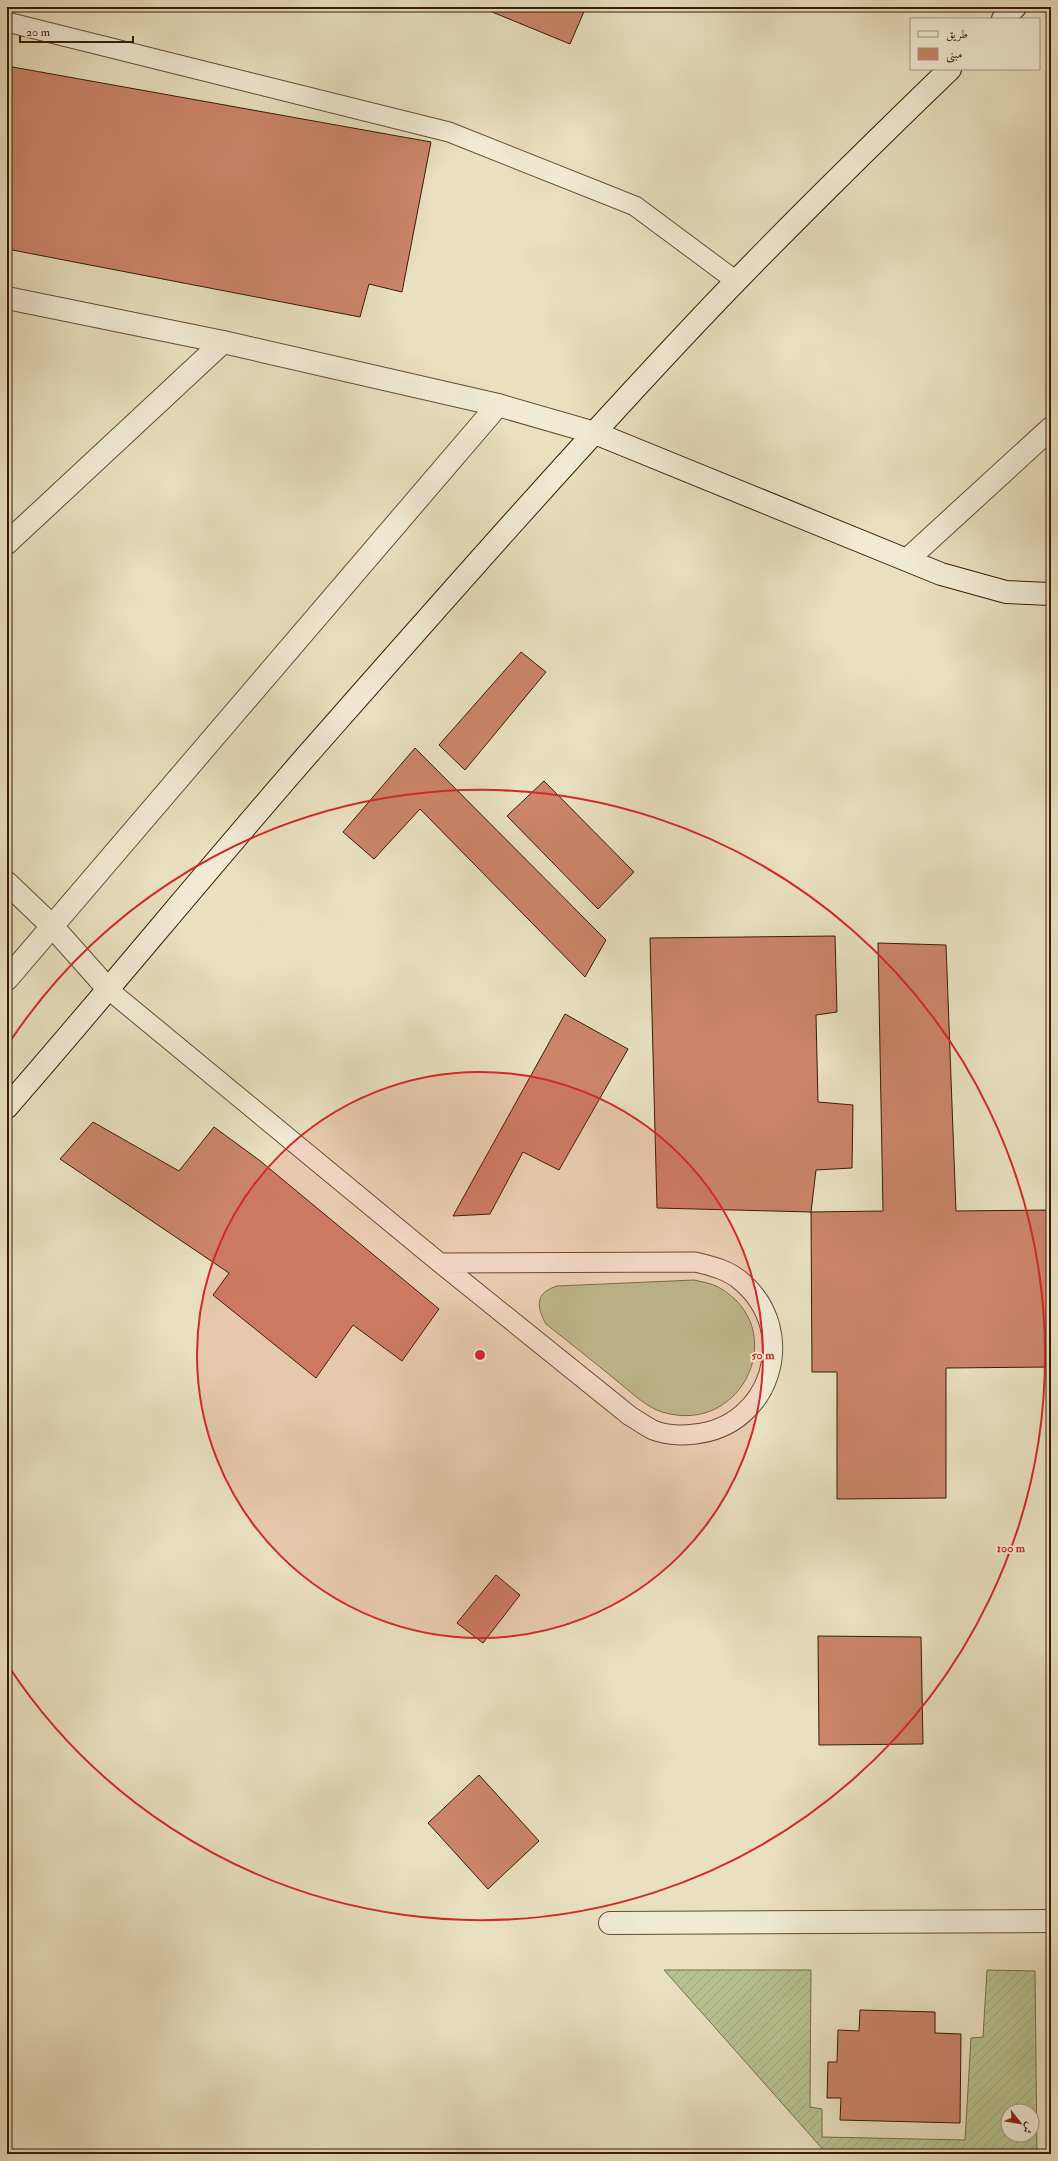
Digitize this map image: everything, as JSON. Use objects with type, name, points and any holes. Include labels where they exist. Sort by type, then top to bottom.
[{"type":"street","points":[[1004,18],[1015,7]]},
{"type":"street","points":[[7,1107],[109,990],[307,756],[594,433],[797,218],[949,70]]},
{"type":"street","points":[[7,298],[223,342],[498,405],[594,433],[908,559],[941,574],[1006,592],[1051,594]]},
{"type":"street","points":[[7,543],[223,342]]},
{"type":"street","points":[[7,979],[498,405]]},
{"type":"street","points":[[908,559],[1051,428]]},
{"type":"street","points":[[7,883],[52,926],[109,990]]},
{"type":"street","points":[[610,1923],[1051,1921]]},
{"type":"lane","points":[[7,22],[449,132],[635,206],[736,281]]},
{"type":"lane","points":[[109,990],[440,1263],[630,1416],[653,1430],[680,1436],[708,1433],[734,1422],[755,1403],[769,1378],[773,1349],[770,1324],[759,1300],[742,1281],[720,1268],[695,1262],[440,1263]]},
{"type":"green space","points":[[694,1280],[718,1287],[740,1305],[752,1327],[754,1351],[748,1374],[735,1394],[716,1409],[691,1415],[662,1412],[644,1403],[546,1324],[539,1306],[541,1296],[545,1292],[557,1286]]},
{"type":"green space","points":[[664,1970],[811,1970],[810,2107],[822,2109],[822,2137],[965,2140],[971,2038],[983,2037],[987,1970],[1035,1971],[1036,2103],[1000,2103],[1000,2143],[1037,2143],[1037,2154],[827,2154]]},
{"type":"building","points":[[480,7],[586,7],[570,44]]},
{"type":"building","points":[[7,66],[431,142],[402,292],[369,284],[360,317],[7,249]]},
{"type":"building","points":[[521,652],[546,672],[465,770],[439,745]]},
{"type":"building","points":[[415,748],[606,940],[585,977],[420,809],[374,859],[343,832]]},
{"type":"building","points":[[544,781],[634,872],[598,909],[507,816]]},
{"type":"building","points":[[835,936],[837,1012],[816,1015],[818,1102],[853,1105],[852,1168],[816,1170],[811,1212],[657,1208],[650,938]]},
{"type":"building","points":[[878,943],[946,945],[956,1211],[1051,1210],[1051,1367],[946,1368],[946,1498],[837,1499],[837,1372],[812,1372],[811,1212],[883,1211]]},
{"type":"building","points":[[565,1014],[628,1049],[559,1170],[523,1152],[490,1214],[453,1216]]},
{"type":"building","points":[[93,1122],[179,1171],[214,1127],[259,1160],[439,1309],[402,1361],[353,1325],[316,1378],[213,1295],[229,1273],[60,1159]]},
{"type":"building","points":[[496,1575],[520,1595],[483,1643],[457,1623]]},
{"type":"building","points":[[818,1636],[921,1637],[923,1744],[819,1745]]},
{"type":"building","points":[[479,1775],[539,1841],[488,1889],[428,1823]]},
{"type":"building","points":[[860,2010],[935,2012],[935,2033],[961,2034],[960,2123],[840,2120],[841,2098],[827,2098],[828,2062],[837,2062],[838,2030],[859,2031]]}]
